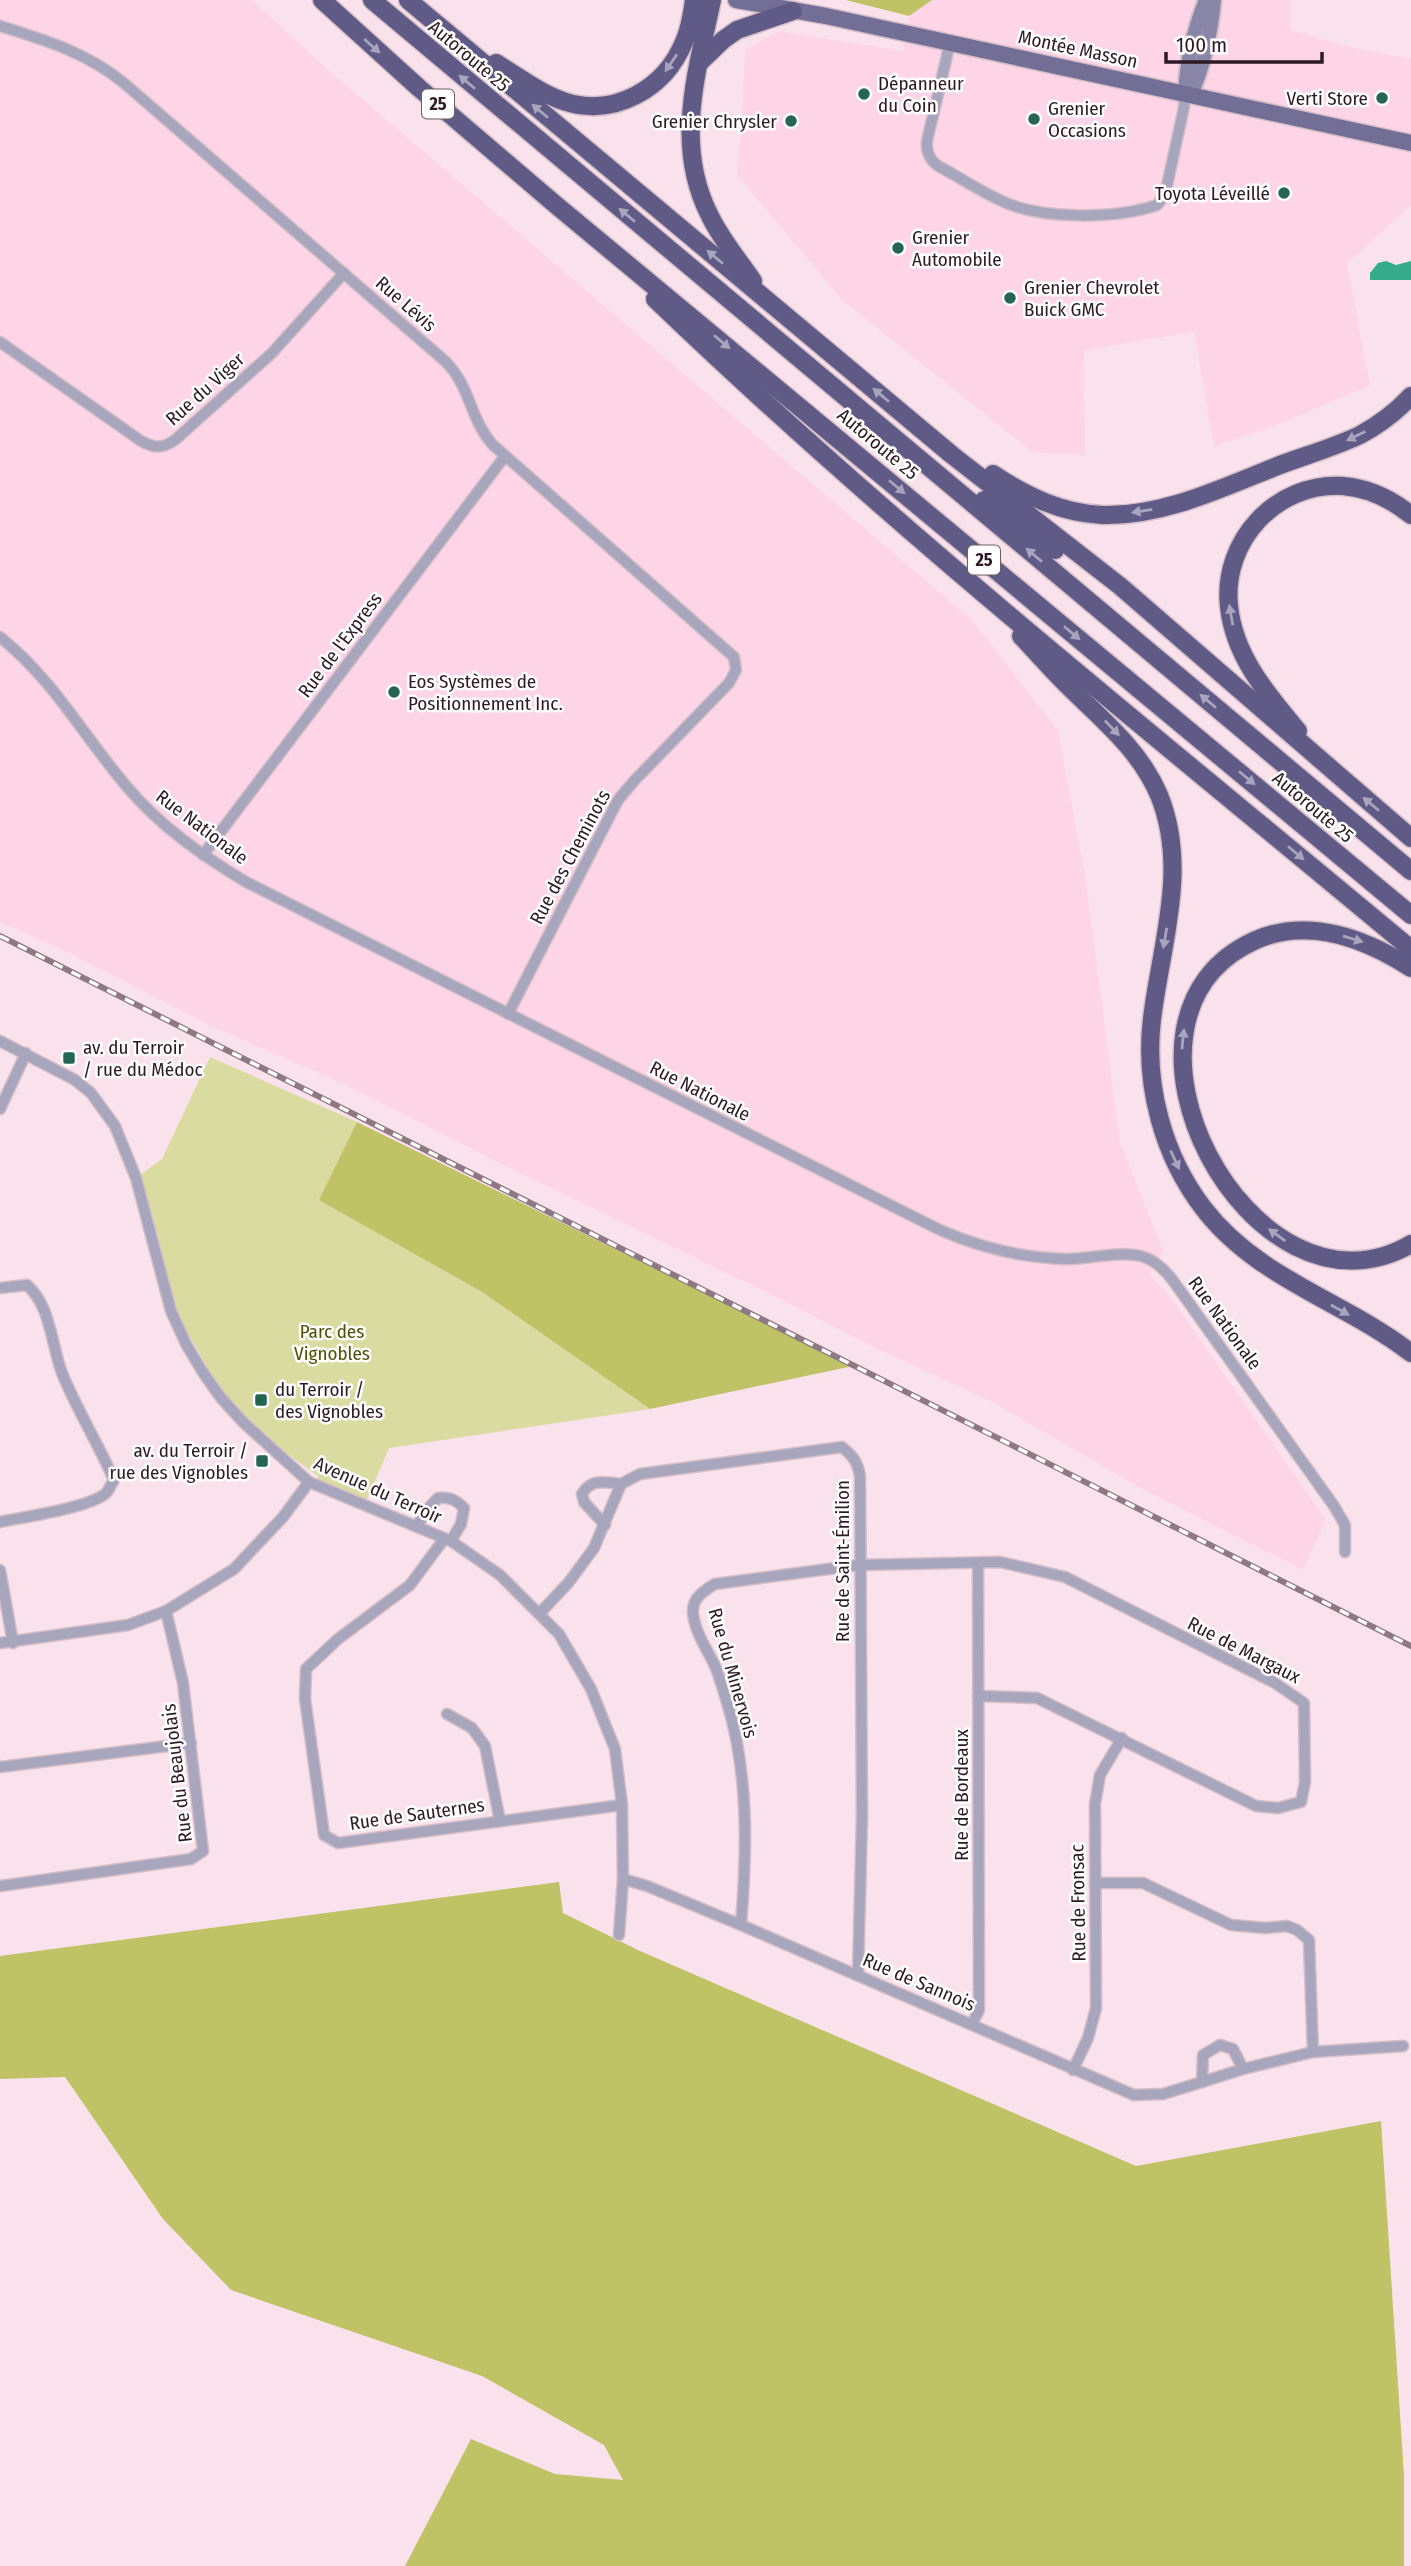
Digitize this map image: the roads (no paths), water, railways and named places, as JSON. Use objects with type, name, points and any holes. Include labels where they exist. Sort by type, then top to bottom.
[{"type":"highway","name":"Autoroute 25","points":[[322,0],[556,205],[1411,915]]},
{"type":"highway","name":"Autoroute 25","points":[[372,0],[1411,871]]},
{"type":"highway","points":[[408,0],[952,455],[1120,586],[1411,838]]},
{"type":"highway","points":[[453,39],[554,97],[581,105],[606,105],[638,95],[668,70],[685,39],[694,0]]},
{"type":"highway","points":[[712,0],[691,104],[691,159],[697,184],[715,226],[768,301]]},
{"type":"highway","points":[[699,64],[733,33],[793,12]]},
{"type":"highway","points":[[556,205],[788,426],[1411,949]]},
{"type":"highway","points":[[952,455],[1054,506],[1087,513],[1121,514],[1154,509],[1185,500],[1347,440],[1384,420],[1411,396]]},
{"type":"highway","points":[[886,432],[1134,606],[1236,688]]},
{"type":"highway","points":[[1331,771],[1261,685],[1241,650],[1229,606],[1228,584],[1233,561],[1242,541],[1261,516],[1278,503],[1306,490],[1342,486],[1363,489],[1393,502],[1411,515]]},
{"type":"highway","points":[[968,579],[1131,750],[1150,777],[1163,805],[1171,838],[1173,881],[1152,1021],[1150,1058],[1160,1118],[1168,1146],[1185,1180],[1211,1218],[1250,1256],[1411,1353]]},
{"type":"highway","points":[[1411,968],[1370,945],[1333,933],[1296,931],[1263,937],[1233,953],[1206,980],[1189,1012],[1182,1052],[1187,1093],[1200,1137],[1220,1174],[1256,1219],[1297,1247],[1334,1259],[1372,1258],[1411,1244]]},
{"type":"main road","name":"Montée Masson","points":[[736,0],[826,16],[1187,98],[1411,143]]},
{"type":"street","points":[[1187,98],[1186,71],[1199,17],[1206,0]]},
{"type":"street","points":[[950,43],[927,141],[929,156],[940,167],[1002,202],[1016,206],[1079,217],[1157,205],[1165,194],[1187,98],[1199,75],[1212,21],[1214,0]]},
{"type":"street","name":"Rue Lévis","points":[[0,26],[85,57],[118,78],[344,274],[452,369],[463,383],[481,429],[505,456],[724,647],[734,657],[736,666]]},
{"type":"street","name":"Rue du Viger","points":[[0,342],[141,441],[149,446],[162,447],[175,440],[272,353],[344,274]]},
{"type":"street","name":"Rue de l'Express","points":[[203,855],[505,456]]},
{"type":"street","name":"Rue Nationale","points":[[0,637],[28,661],[56,692],[142,804],[203,855],[246,882],[953,1236],[997,1250],[1039,1257],[1131,1255],[1153,1261],[1174,1282],[1334,1506],[1345,1525],[1345,1552]]},
{"type":"street","name":"Rue des Cheminots","points":[[508,1014],[618,800],[729,683],[735,674],[736,666]]},
{"type":"street","name":"Avenue du Terroir","points":[[0,1041],[73,1079],[92,1093],[115,1126],[143,1201],[168,1303],[186,1344],[220,1398],[274,1452],[309,1482],[447,1540],[500,1575],[559,1634],[591,1689],[615,1749],[622,1805],[623,1879],[619,1935]]},
{"type":"street","points":[[0,1109],[26,1054]]},
{"type":"street","points":[[0,1288],[27,1285],[41,1301],[62,1371],[84,1424],[101,1451],[114,1480],[107,1493],[94,1499],[45,1514],[0,1522]]},
{"type":"street","name":"Rue de Saint-Émilion","points":[[621,1484],[640,1474],[842,1447],[853,1456],[858,1465],[862,1791],[858,1975]]},
{"type":"street","points":[[0,1643],[128,1625],[166,1611],[234,1569],[283,1517],[309,1482]]},
{"type":"street","points":[[540,1613],[569,1582],[594,1548],[606,1525],[621,1484],[593,1482],[582,1494],[584,1502],[606,1525]]},
{"type":"street","points":[[417,1526],[438,1498],[456,1500],[464,1508],[461,1524],[447,1540]]},
{"type":"street","name":"Rue de Sauternes","points":[[447,1540],[410,1584],[338,1639],[306,1669],[305,1699],[324,1835],[338,1843],[622,1805]]},
{"type":"street","name":"Rue de Margaux","points":[[859,1565],[1000,1562],[1065,1577],[1291,1692],[1304,1703],[1305,1782],[1301,1802],[1278,1808],[1256,1806],[1037,1698],[978,1696]]},
{"type":"street","name":"Rue de Bordeaux","points":[[972,2024],[979,2010],[978,1563]]},
{"type":"street","name":"Rue du Minervois","points":[[741,1925],[746,1855],[745,1803],[736,1738],[723,1691],[699,1634],[693,1610],[699,1594],[715,1584],[859,1565]]},
{"type":"street","points":[[0,1570],[13,1643]]},
{"type":"street","name":"Rue du Beaujolais","points":[[0,1886],[191,1859],[204,1848],[183,1683],[166,1611]]},
{"type":"street","points":[[447,1714],[472,1728],[485,1746],[500,1821]]},
{"type":"street","name":"Rue de Fronsac","points":[[1073,2070],[1096,2008],[1095,1804],[1100,1775],[1122,1738]]},
{"type":"street","points":[[0,1767],[191,1743]]},
{"type":"street","name":"Rue de Sannois","points":[[623,1879],[647,1886],[741,1925],[1134,2095],[1163,2094],[1243,2069],[1313,2052],[1403,2046]]},
{"type":"street","points":[[1095,1884],[1143,1883],[1231,1925],[1265,1928],[1287,1926],[1297,1930],[1309,1940],[1313,2052]]},
{"type":"street","points":[[1202,2082],[1203,2055],[1220,2045],[1233,2049],[1243,2069]]},
{"type":"railway","points":[[0,936],[1411,1646]]},
{"type":"place","name":"Dépanneur du Coin","points":[[864,94]]},
{"type":"place","name":"Verti Store","points":[[1382,98]]},
{"type":"place","name":"Grenier Occasions","points":[[1034,119]]},
{"type":"place","name":"Grenier Chrysler","points":[[791,121]]},
{"type":"place","name":"Toyota Léveillé","points":[[1284,193]]},
{"type":"place","name":"Grenier Automobile","points":[[898,248]]},
{"type":"place","name":"Grenier Chevrolet Buick GMC","points":[[1010,298]]},
{"type":"place","name":"Eos Systèmes de Positionnement Inc.","points":[[394,692]]},
{"type":"place","name":"av. du Terroir / rue du Médoc","points":[[69,1058]]},
{"type":"place","name":"du Terroir / des Vignobles","points":[[261,1400]]},
{"type":"place","name":"av. du Terroir / rue des Vignobles","points":[[262,1461]]},
{"type":"park label","name":"Parc des Vignobles","points":[[332,1342]]}]
